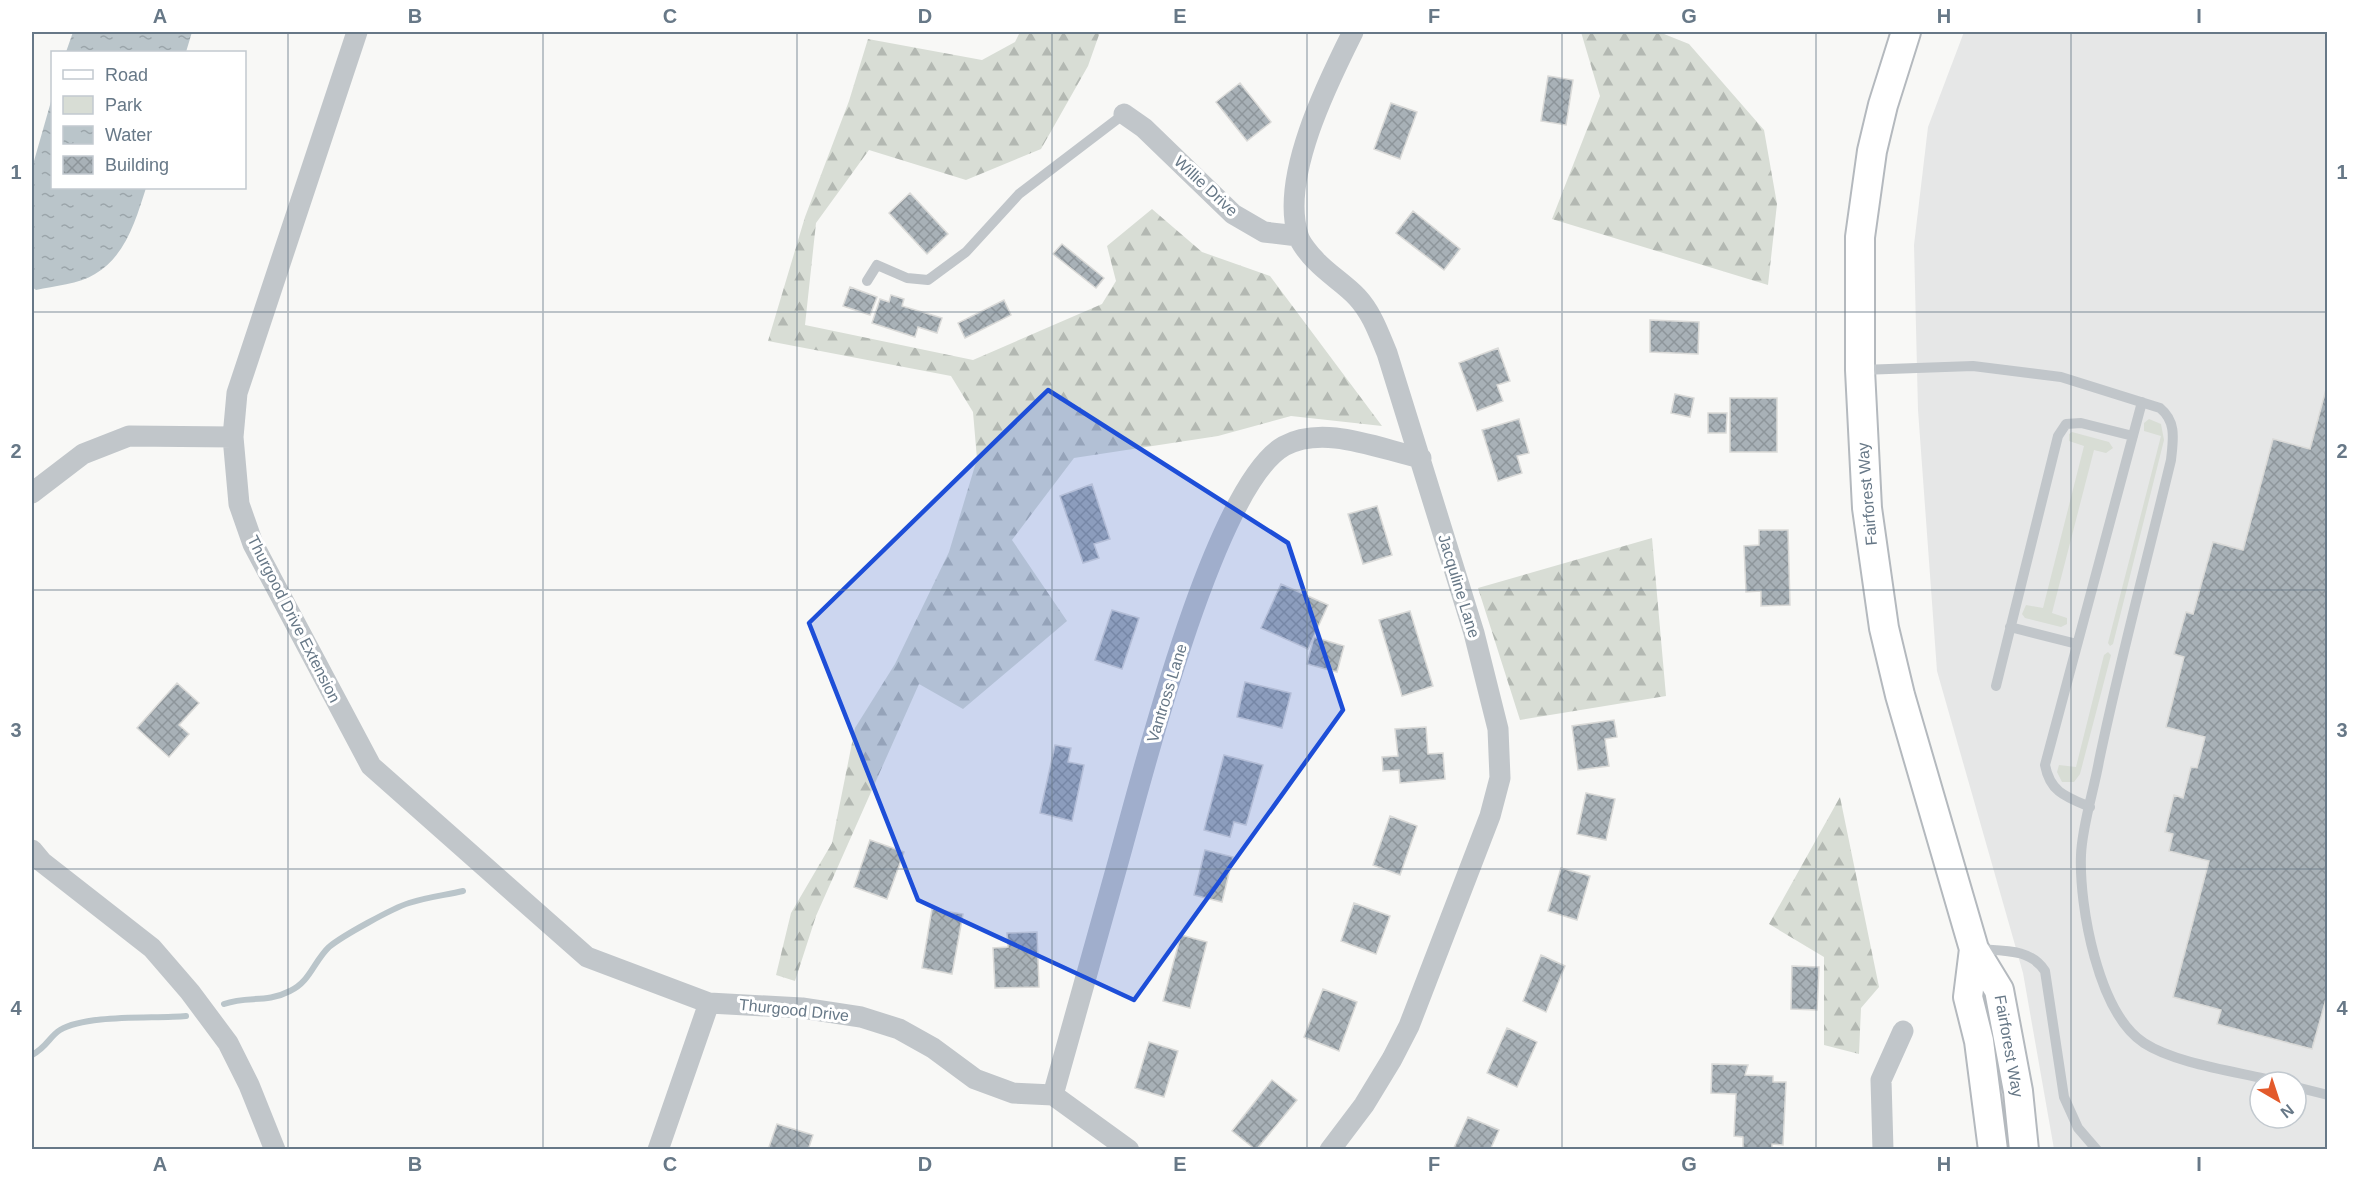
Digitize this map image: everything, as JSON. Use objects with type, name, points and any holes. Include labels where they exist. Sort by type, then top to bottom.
[{"type":"main road","name":"Fairforest Way","points":[[1906,32],[1880,117],[1862,218],[1859,270],[1860,370],[1865,480],[1884,628],[1900,695],[1974,949],[1999,990],[2014,1068],[2024,1149]]},
{"type":"main road","name":"Fairforest Way","points":[[1974,949],[1968,997],[1979,1041],[1993,1149]]},
{"type":"street","name":"Thurgood Drive Extension","points":[[357,32],[237,393],[233,437],[239,504],[254,544],[371,766],[587,957],[709,1003]]},
{"type":"street","points":[[1298,236],[1295,201],[1305,148],[1332,73],[1353,32]]},
{"type":"street","name":"Willie Drive","points":[[1124,114],[1144,128],[1233,214],[1264,232],[1298,236]]},
{"type":"street","name":"Jacquline Lane","points":[[1298,236],[1316,261],[1357,297],[1370,313],[1388,353],[1494,708],[1499,741],[1500,778],[1486,826],[1409,1026],[1387,1068],[1330,1149]]},
{"type":"street","points":[[32,493],[83,454],[129,436],[233,437]]},
{"type":"street","name":"Vantross Lane","points":[[1053,1095],[1183,638],[1227,529],[1243,498],[1264,465],[1281,448],[1297,440],[1319,437],[1335,438],[1420,458]]},
{"type":"street","points":[[32,850],[42,862],[152,948],[190,992],[228,1043],[249,1085],[275,1149]]},
{"type":"street","points":[[658,1149],[709,1003]]},
{"type":"street","name":"Thurgood Drive","points":[[709,1003],[802,1008],[861,1017],[918,1038],[975,1079],[1013,1092],[1053,1095]]},
{"type":"street","points":[[1883,1149],[1881,1080],[1904,1031]]},
{"type":"street","points":[[1053,1095],[1130,1149]]},
{"type":"lane","points":[[867,281],[877,265],[907,278],[928,280],[966,252],[1019,194],[1124,114]]},
{"type":"lane","points":[[1860,370],[1973,366],[2061,377],[2160,408],[2170,416],[2174,435],[2171,460],[2106,730],[2081,854],[2087,931],[2102,981],[2122,1023],[2144,1043],[2172,1056],[2248,1074]]},
{"type":"lane","points":[[2090,807],[2067,797],[2048,782],[2044,765],[2142,402]]},
{"type":"lane","points":[[1996,686],[2058,436],[2066,424],[2081,423],[2133,436]]},
{"type":"lane","points":[[2010,627],[2077,644]]},
{"type":"lane","points":[[1974,949],[2026,953],[2038,960],[2045,971],[2064,1097],[2078,1128],[2097,1149]]},
{"type":"lane","points":[[2308,1090],[2328,1095]]},
{"type":"highlighted area","points":[[1048,390],[1288,543],[1343,710],[1134,1000],[918,900],[809,623]]},
{"type":"shaded area","points":[[1964,32],[2327,32],[2327,1149],[2054,1149],[2023,973],[1937,671],[1918,410],[1914,245],[1928,127]]},
{"type":"green space","points":[[1020,32],[1100,32],[1088,66],[1041,149],[966,180],[869,150],[816,223],[805,325],[973,360],[1102,304],[1116,281],[1107,246],[1152,209],[1202,252],[1270,276],[1382,426],[1291,416],[1218,436],[1074,458],[1012,540],[1067,621],[963,709],[919,684],[816,916],[795,981],[776,975],[791,913],[832,843],[855,728],[895,664],[949,552],[977,459],[973,412],[951,376],[768,341],[805,217],[849,101],[868,39],[982,60],[1015,42]]},
{"type":"green space","points":[[1581,32],[1659,32],[1689,44],[1764,130],[1777,204],[1768,285],[1552,219],[1600,96]]},
{"type":"green space","points":[[2149,419],[2161,424],[2164,440],[2113,644],[2110,646],[2108,643],[2161,436],[2144,431],[2144,423]]},
{"type":"green space","points":[[2072,432],[2109,442],[2113,448],[2106,453],[2094,450],[2052,613],[2067,618],[2067,624],[2061,627],[2025,618],[2022,614],[2026,605],[2043,608],[2084,446],[2069,441],[2069,434]]},
{"type":"green space","points":[[1652,538],[1666,696],[1520,720],[1478,588]]},
{"type":"green space","points":[[2108,652],[2111,655],[2080,774],[2074,782],[2062,782],[2057,772],[2059,765],[2076,767],[2104,655]]},
{"type":"green space","points":[[1840,797],[1879,987],[1861,1008],[1859,1054],[1824,1045],[1824,957],[1769,924]]},
{"type":"water","points":[[73,32],[192,32],[186,51],[66,51]]},
{"type":"water","points":[[51,102],[51,189],[146,189],[122,247],[106,266],[95,274],[66,284],[36,290],[32,287],[32,168]]},
{"type":"building","points":[[1548,76],[1573,80],[1566,125],[1541,121]]},
{"type":"building","points":[[1240,83],[1271,122],[1247,141],[1216,102]]},
{"type":"building","points":[[1391,103],[1417,112],[1400,159],[1374,149]]},
{"type":"building","points":[[910,193],[948,234],[927,254],[889,213]]},
{"type":"building","points":[[1413,211],[1460,249],[1444,270],[1396,233]]},
{"type":"building","points":[[1062,244],[1104,278],[1096,288],[1053,254]]},
{"type":"building","points":[[850,287],[877,297],[870,315],[843,306]]},
{"type":"building","points":[[891,295],[904,299],[902,306],[942,318],[937,333],[918,327],[915,337],[872,323],[880,299],[889,302]]},
{"type":"building","points":[[1004,300],[1011,315],[965,338],[958,323]]},
{"type":"building","points":[[1650,320],[1699,322],[1698,354],[1650,352]]},
{"type":"building","points":[[1498,348],[1510,381],[1497,385],[1503,401],[1477,411],[1459,363]]},
{"type":"building","points":[[2328,382],[2328,992],[2312,1049],[2217,1024],[2221,1010],[2173,997],[2209,861],[2169,851],[2173,834],[2165,832],[2174,795],[2183,798],[2191,767],[2197,768],[2205,737],[2166,727],[2184,657],[2174,654],[2186,612],[2193,614],[2213,542],[2243,550],[2273,439],[2310,449]]},
{"type":"building","points":[[1675,394],[1694,398],[1690,417],[1671,413]]},
{"type":"building","points":[[1730,398],[1777,398],[1777,452],[1730,452]]},
{"type":"building","points":[[1708,413],[1727,413],[1726,433],[1708,433]]},
{"type":"building","points":[[1519,419],[1529,453],[1517,456],[1522,473],[1498,481],[1482,430]]},
{"type":"building","points":[[1092,484],[1110,539],[1094,544],[1099,558],[1083,563],[1060,496]]},
{"type":"building","points":[[1377,506],[1392,555],[1363,564],[1348,514]]},
{"type":"building","points":[[1759,530],[1788,530],[1790,605],[1761,606],[1761,591],[1746,592],[1744,546],[1759,545]]},
{"type":"building","points":[[1281,584],[1328,605],[1308,649],[1261,628]]},
{"type":"building","points":[[1112,610],[1139,618],[1122,669],[1095,660]]},
{"type":"building","points":[[1410,611],[1433,686],[1402,696],[1379,620]]},
{"type":"building","points":[[1314,637],[1344,646],[1337,672],[1307,664]]},
{"type":"building","points":[[1245,682],[1291,693],[1282,728],[1237,717]]},
{"type":"building","points":[[177,683],[199,703],[179,725],[189,734],[169,757],[137,728]]},
{"type":"building","points":[[1614,720],[1617,737],[1605,739],[1609,766],[1578,770],[1572,726]]},
{"type":"building","points":[[1426,727],[1428,754],[1443,753],[1445,779],[1400,783],[1399,770],[1383,771],[1382,757],[1398,756],[1395,729]]},
{"type":"building","points":[[1055,745],[1071,748],[1068,762],[1084,765],[1072,821],[1040,813]]},
{"type":"building","points":[[1224,755],[1263,765],[1246,825],[1234,822],[1230,837],[1204,830]]},
{"type":"building","points":[[1586,793],[1615,799],[1606,840],[1577,834]]},
{"type":"building","points":[[1390,816],[1417,826],[1400,875],[1373,865]]},
{"type":"building","points":[[870,840],[904,852],[887,899],[854,887]]},
{"type":"building","points":[[1205,850],[1233,857],[1222,902],[1194,895]]},
{"type":"building","points":[[1561,868],[1590,876],[1577,920],[1548,911]]},
{"type":"building","points":[[1354,903],[1390,916],[1376,954],[1341,941]]},
{"type":"building","points":[[932,909],[963,914],[952,974],[922,968]]},
{"type":"building","points":[[1037,932],[1039,987],[995,988],[993,948],[1008,947],[1007,933]]},
{"type":"building","points":[[1181,935],[1207,942],[1190,1008],[1163,1001]]},
{"type":"building","points":[[1541,955],[1565,966],[1546,1012],[1523,1001]]},
{"type":"building","points":[[1792,966],[1819,967],[1817,1010],[1791,1009]]},
{"type":"building","points":[[1323,989],[1357,1002],[1339,1051],[1304,1037]]},
{"type":"building","points":[[1507,1028],[1537,1042],[1517,1087],[1487,1073]]},
{"type":"building","points":[[1149,1042],[1178,1051],[1164,1097],[1135,1088]]},
{"type":"building","points":[[1712,1064],[1748,1065],[1745,1075],[1773,1076],[1773,1082],[1786,1082],[1783,1145],[1772,1144],[1772,1150],[1743,1150],[1743,1137],[1734,1136],[1736,1094],[1711,1093]]},
{"type":"building","points":[[1272,1080],[1297,1100],[1256,1150],[1232,1131]]},
{"type":"building","points":[[1468,1117],[1499,1130],[1490,1150],[1453,1150]]},
{"type":"building","points":[[777,1124],[813,1135],[808,1150],[768,1150]]},
{"type":"waterway","points":[[224,1004],[273,997],[290,991],[307,977],[329,947],[356,930],[409,903],[463,891]]},
{"type":"waterway","points":[[32,1055],[60,1030],[86,1021],[186,1016]]}]
